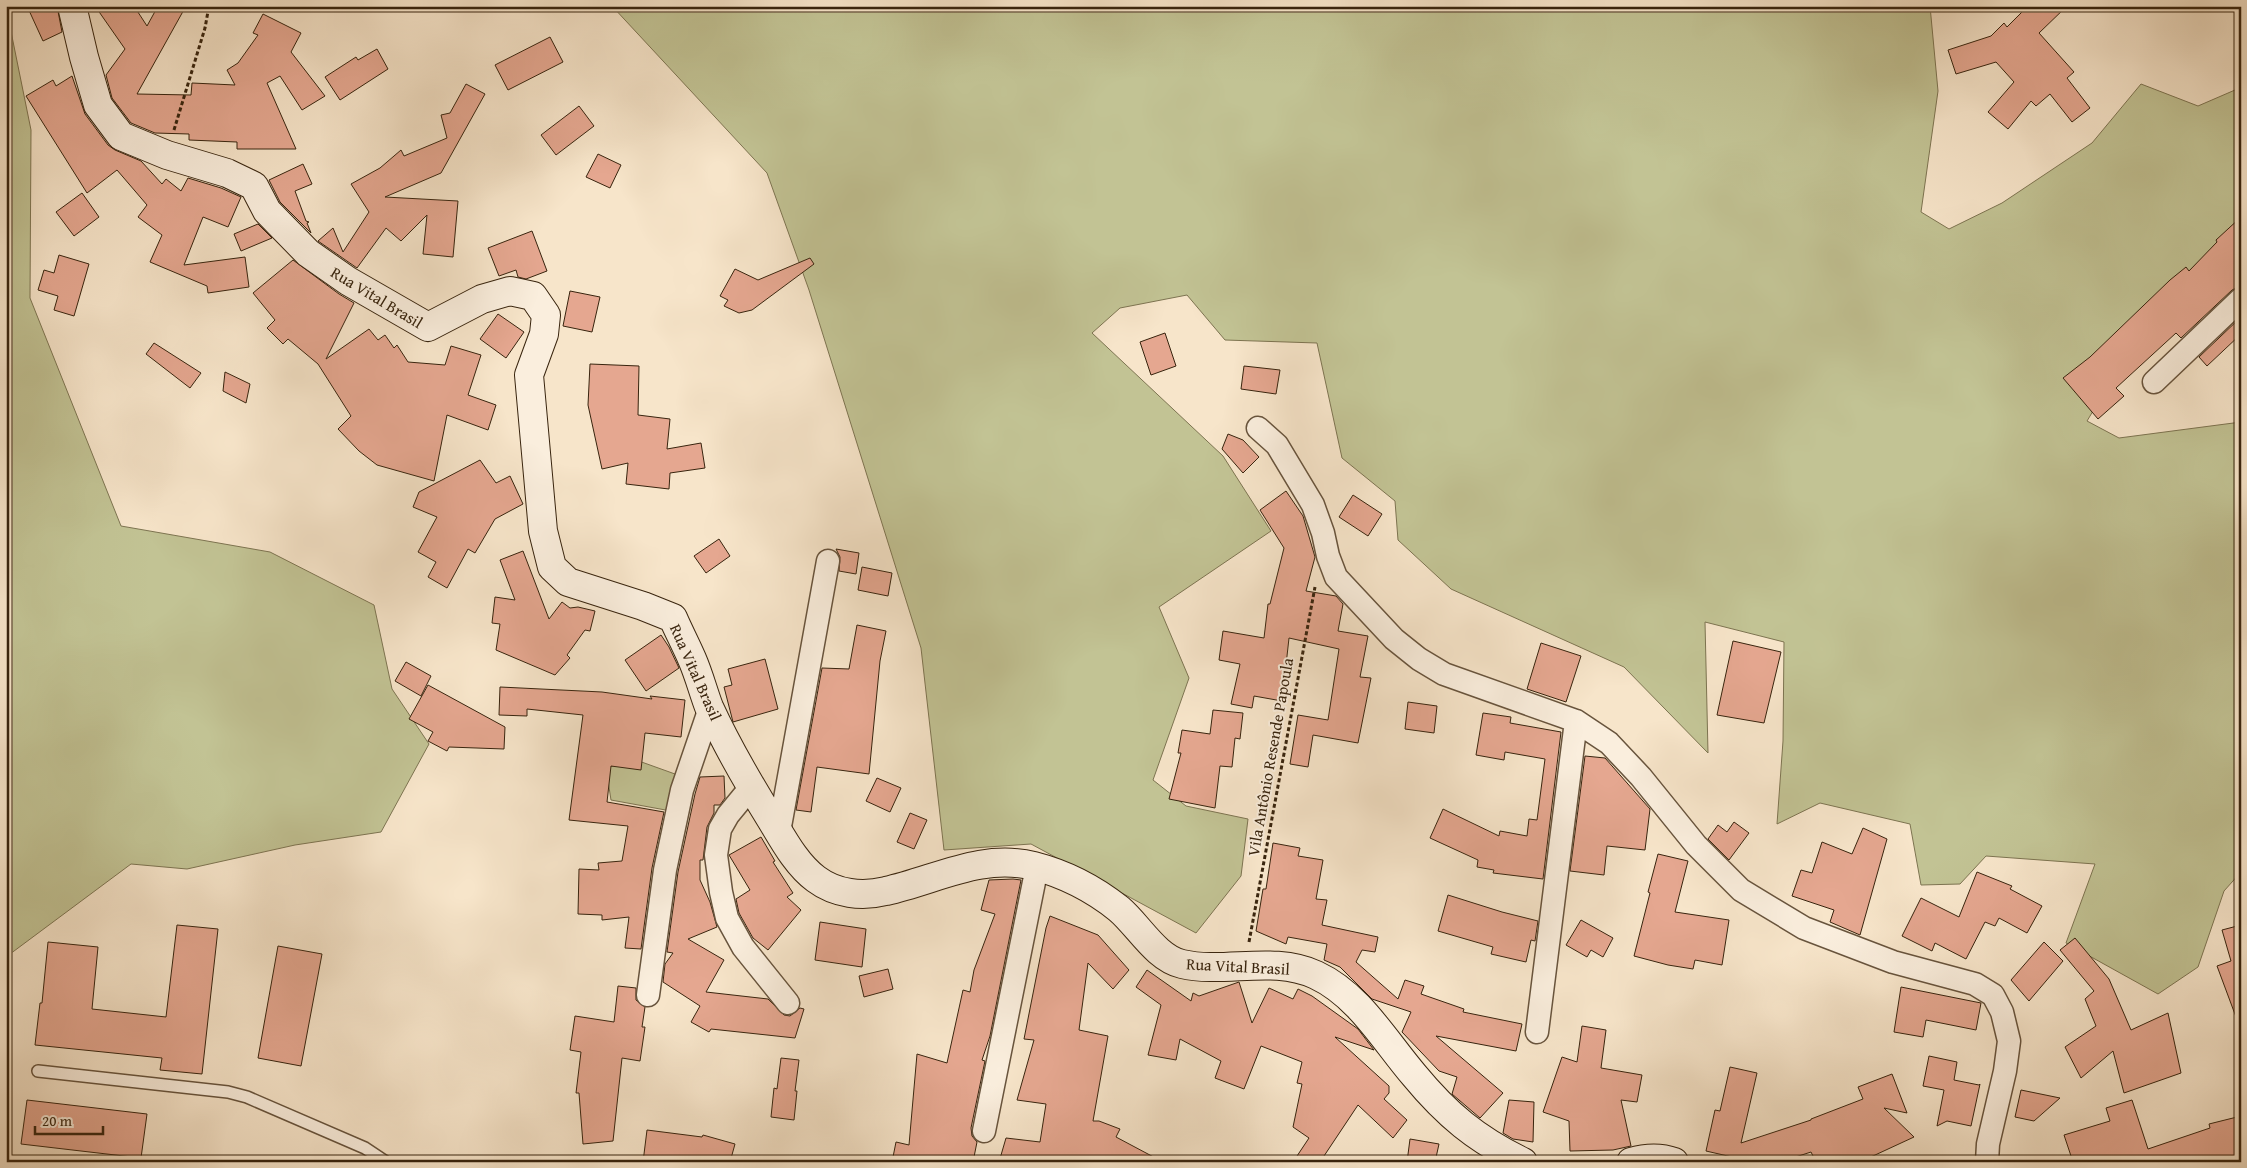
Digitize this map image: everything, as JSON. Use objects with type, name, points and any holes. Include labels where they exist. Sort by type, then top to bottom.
[{"type":"street","name":"Rua Vital Brasil","points":[[72,6],[98,105],[121,136],[167,155],[226,172],[254,186],[266,211],[308,253],[348,281],[428,327],[482,299],[510,291],[534,296],[546,315],[544,334],[529,375],[543,531],[552,567],[568,582],[643,606],[673,618],[694,662],[710,708],[751,788],[779,832],[805,868],[816,879],[837,891],[862,894],[886,891],[949,871],[990,862],[1014,862],[1037,867],[1080,883],[1120,910],[1167,959],[1182,964],[1199,966],[1289,967],[1314,974],[1337,986],[1360,1007],[1415,1076],[1462,1126],[1493,1147],[1523,1162]]},
{"type":"street","points":[[2154,382],[2241,299]]},
{"type":"street","points":[[1258,428],[1277,445],[1313,505],[1336,577],[1394,639],[1419,659],[1444,674],[1576,721],[1609,743],[1640,777],[1696,845],[1741,890],[1804,928],[1893,962],[1975,984],[1993,995],[2002,1012],[2009,1041],[2005,1071],[1988,1144],[1987,1162]]},
{"type":"street","points":[[779,832],[828,561]]},
{"type":"street","points":[[648,995],[665,870],[682,790],[710,708]]},
{"type":"street","points":[[1537,1032],[1576,721]]},
{"type":"street","points":[[751,788],[728,815],[720,829],[716,855],[720,892],[727,918],[743,947],[788,1004]]},
{"type":"street","points":[[984,1131],[1037,867]]},
{"type":"street","points":[[1631,1162],[1642,1159],[1664,1159],[1674,1162]]},
{"type":"lane","points":[[38,1071],[228,1092],[247,1097],[356,1144],[386,1162]]},
{"type":"path","points":[[167,155],[204,28],[208,6]]},
{"type":"path","name":"Vila Antônio Resende Papoula","points":[[1244,965],[1313,590],[1328,556]]},
{"type":"green space","points":[[612,6],[1930,6],[1938,91],[1921,212],[1949,229],[2002,203],[2092,143],[2141,84],[2198,106],[2235,90],[2241,94],[2241,240],[2151,315],[2087,421],[2119,438],[2241,422],[2241,872],[2224,891],[2198,967],[2158,994],[2066,943],[2095,864],[1986,856],[1960,884],[1921,885],[1910,824],[1820,803],[1777,824],[1783,741],[1784,642],[1705,622],[1708,753],[1624,667],[1451,589],[1398,540],[1395,501],[1342,458],[1317,343],[1225,340],[1187,295],[1120,308],[1092,333],[1223,456],[1271,531],[1159,607],[1189,678],[1153,780],[1186,806],[1248,819],[1241,876],[1196,933],[1031,844],[944,850],[921,648],[809,290],[767,173]]},
{"type":"green space","points":[[6,7],[31,130],[30,298],[121,526],[270,552],[374,605],[392,689],[429,744],[381,832],[295,845],[187,869],[131,864],[6,957]]},
{"type":"green space","points":[[636,760],[675,774],[671,811],[611,800],[606,768]]},
{"type":"building","points":[[27,6],[57,6],[62,32],[43,41]]},
{"type":"building","points":[[95,6],[134,6],[147,26],[158,6],[186,6],[137,94],[191,95],[192,83],[235,85],[227,70],[238,63],[258,35],[253,33],[263,14],[301,33],[291,52],[325,96],[302,110],[280,76],[267,83],[296,149],[237,149],[237,142],[189,140],[189,134],[155,133],[131,123],[112,98],[106,75],[125,49]]},
{"type":"building","points":[[2028,6],[2067,6],[2039,33],[2074,72],[2067,78],[2090,108],[2072,122],[2050,94],[2036,106],[2031,101],[2008,129],[1988,112],[2014,82],[1996,62],[1956,74],[1948,50],[1991,36],[2004,23],[2007,27]]},
{"type":"building","points":[[550,37],[563,62],[508,90],[495,65]]},
{"type":"building","points":[[377,49],[388,69],[340,100],[325,77],[356,57],[358,60]]},
{"type":"building","points":[[72,76],[85,114],[108,145],[141,161],[162,184],[166,179],[181,191],[188,178],[221,188],[241,197],[228,227],[203,217],[184,265],[245,257],[249,287],[208,293],[207,286],[150,262],[162,235],[138,217],[147,205],[117,170],[87,193],[26,96],[53,80],[56,86]]},
{"type":"building","points":[[466,84],[485,94],[441,173],[385,197],[458,201],[453,257],[423,254],[427,215],[401,241],[386,228],[357,268],[318,241],[333,228],[343,252],[369,212],[351,184],[380,168],[401,150],[404,156],[447,138],[441,115],[450,113]]},
{"type":"building","points":[[579,106],[594,126],[556,155],[541,135]]},
{"type":"building","points":[[598,154],[621,165],[610,188],[586,177]]},
{"type":"building","points":[[303,164],[312,184],[295,191],[306,221],[309,222],[307,223],[311,233],[280,202],[269,180]]},
{"type":"building","points":[[82,193],[99,217],[74,236],[56,212]]},
{"type":"building","points":[[2241,217],[2241,286],[2232,290],[2181,338],[2176,333],[2116,388],[2124,396],[2098,419],[2063,378],[2090,357],[2170,280],[2186,267],[2189,271],[2217,242],[2216,240]]},
{"type":"building","points":[[258,224],[272,238],[241,251],[234,234]]},
{"type":"building","points":[[532,231],[547,271],[526,279],[518,277],[516,270],[499,276],[488,248]]},
{"type":"building","points":[[59,255],[89,264],[74,316],[54,310],[58,296],[38,290],[44,270],[54,273]]},
{"type":"building","points":[[810,258],[814,264],[752,310],[739,313],[724,306],[728,300],[720,296],[735,269],[758,280]]},
{"type":"building","points":[[293,260],[354,303],[326,359],[369,329],[378,340],[385,335],[394,348],[397,345],[408,362],[445,365],[451,346],[481,355],[468,395],[496,405],[488,430],[447,415],[434,481],[377,465],[359,451],[338,429],[351,416],[318,364],[288,339],[283,344],[267,328],[275,320],[253,293]]},
{"type":"building","points":[[570,291],[600,297],[592,332],[563,326]]},
{"type":"building","points":[[498,314],[524,332],[506,358],[480,339]]},
{"type":"building","points":[[2241,317],[2241,334],[2207,366],[2199,357]]},
{"type":"building","points":[[1165,333],[1176,366],[1151,375],[1140,342]]},
{"type":"building","points":[[154,343],[201,373],[190,388],[146,354]]},
{"type":"building","points":[[590,364],[639,366],[638,415],[670,419],[667,449],[701,443],[705,468],[670,473],[669,489],[626,484],[628,463],[602,469],[588,405]]},
{"type":"building","points":[[1244,366],[1280,370],[1276,394],[1241,389]]},
{"type":"building","points":[[225,372],[250,384],[246,403],[223,391]]},
{"type":"building","points":[[1228,434],[1243,440],[1259,457],[1243,473],[1222,449]]},
{"type":"building","points":[[480,460],[496,483],[510,476],[523,504],[495,519],[475,553],[468,549],[447,588],[428,577],[436,562],[418,552],[437,517],[413,507],[419,492]]},
{"type":"building","points":[[1286,491],[1303,516],[1315,557],[1306,591],[1336,596],[1343,604],[1338,631],[1368,636],[1360,677],[1371,678],[1358,743],[1313,735],[1308,767],[1290,764],[1298,715],[1328,720],[1339,649],[1289,638],[1282,701],[1254,696],[1252,708],[1231,704],[1240,664],[1219,660],[1223,631],[1264,638],[1268,604],[1270,604],[1284,548],[1260,510]]},
{"type":"building","points":[[1353,495],[1382,514],[1368,536],[1339,517]]},
{"type":"building","points":[[719,539],[730,556],[706,573],[694,556]]},
{"type":"building","points":[[836,549],[859,553],[856,574],[839,571],[840,557]]},
{"type":"building","points":[[523,551],[549,619],[562,602],[570,608],[578,607],[595,611],[590,631],[585,630],[567,655],[570,658],[555,675],[496,650],[500,624],[492,623],[495,597],[515,600],[500,560]]},
{"type":"building","points":[[862,567],[892,573],[888,596],[858,590]]},
{"type":"building","points":[[857,625],[886,631],[880,661],[869,774],[817,767],[811,812],[796,810],[822,668],[849,669]]},
{"type":"building","points":[[661,635],[679,668],[646,691],[625,660]]},
{"type":"building","points":[[1733,641],[1781,652],[1764,723],[1717,715]]},
{"type":"building","points":[[1541,643],[1581,656],[1566,702],[1527,689]]},
{"type":"building","points":[[765,659],[778,709],[733,722],[724,687],[732,685],[728,669]]},
{"type":"building","points":[[406,662],[431,676],[421,696],[395,681]]},
{"type":"building","points":[[428,685],[505,727],[504,749],[449,747],[447,751],[428,741],[433,732],[409,719]]},
{"type":"building","points":[[500,687],[602,692],[652,699],[650,696],[685,700],[681,737],[645,733],[641,770],[611,766],[607,802],[664,812],[652,868],[641,949],[625,948],[629,917],[602,920],[602,915],[578,914],[579,869],[599,870],[598,863],[622,861],[628,826],[569,820],[583,715],[527,709],[527,716],[499,715]]},
{"type":"building","points":[[1408,702],[1437,706],[1434,733],[1405,729]]},
{"type":"building","points":[[1213,710],[1243,713],[1240,739],[1235,738],[1232,767],[1220,766],[1215,808],[1169,799],[1181,753],[1178,753],[1182,730],[1210,734]]},
{"type":"building","points":[[1483,713],[1511,717],[1510,723],[1561,732],[1543,879],[1493,873],[1494,870],[1477,867],[1478,860],[1430,838],[1443,809],[1499,836],[1500,831],[1527,836],[1529,819],[1537,820],[1545,759],[1505,752],[1504,760],[1476,755]]},
{"type":"building","points":[[1585,756],[1605,758],[1650,809],[1645,850],[1607,846],[1604,875],[1570,871]]},
{"type":"building","points":[[724,776],[725,798],[720,805],[714,805],[714,813],[707,827],[703,860],[700,860],[700,880],[710,902],[717,927],[688,939],[724,960],[706,992],[768,999],[784,1015],[790,1016],[800,1008],[804,1009],[795,1038],[711,1029],[709,1032],[691,1022],[700,1006],[663,982],[665,964],[673,953],[667,952],[678,872],[700,777]]},
{"type":"building","points":[[877,778],[901,788],[890,812],[866,801]]},
{"type":"building","points":[[910,813],[927,820],[914,849],[897,842]]},
{"type":"building","points":[[1734,822],[1749,833],[1729,860],[1708,839],[1718,825],[1727,832]]},
{"type":"building","points":[[1863,828],[1887,839],[1860,935],[1830,922],[1834,910],[1792,896],[1801,870],[1812,873],[1822,842],[1852,854]]},
{"type":"building","points":[[761,837],[775,861],[773,862],[793,893],[787,897],[801,910],[768,950],[753,938],[739,913],[736,899],[750,890],[729,855]]},
{"type":"building","points":[[1273,843],[1300,848],[1298,856],[1323,860],[1316,899],[1327,900],[1322,925],[1378,937],[1375,952],[1362,950],[1356,962],[1398,999],[1405,980],[1424,986],[1421,994],[1464,1009],[1463,1012],[1522,1024],[1516,1051],[1436,1036],[1503,1093],[1480,1118],[1452,1094],[1457,1077],[1439,1071],[1402,1032],[1411,1012],[1372,999],[1340,967],[1324,960],[1327,944],[1288,937],[1286,944],[1256,931],[1263,889],[1266,889]]},
{"type":"building","points":[[1658,854],[1688,861],[1675,912],[1729,920],[1722,965],[1695,960],[1693,969],[1634,956]]},
{"type":"building","points":[[1977,872],[2012,886],[2010,889],[2042,906],[2027,933],[1999,918],[1995,926],[1985,922],[1966,959],[1935,943],[1932,951],[1902,936],[1921,898],[1959,917]]},
{"type":"building","points":[[989,880],[1021,880],[990,1036],[982,1060],[985,1061],[971,1128],[972,1136],[977,1142],[973,1162],[892,1162],[896,1142],[909,1145],[917,1054],[947,1063],[963,990],[970,992],[974,970],[995,914],[981,910]]},
{"type":"building","points":[[1448,895],[1538,921],[1535,941],[1531,940],[1526,962],[1491,954],[1493,947],[1438,931]]},
{"type":"building","points":[[1050,916],[1098,935],[1129,970],[1113,989],[1088,963],[1079,1030],[1108,1036],[1093,1121],[1099,1121],[1120,1129],[1116,1137],[1163,1162],[999,1162],[1006,1138],[1040,1142],[1046,1104],[1017,1100],[1034,1040],[1024,1039]]},
{"type":"building","points":[[1581,920],[1613,938],[1603,957],[1591,950],[1587,957],[1566,945]]},
{"type":"building","points":[[820,922],[866,929],[862,967],[815,960]]},
{"type":"building","points":[[177,925],[218,929],[202,1074],[160,1070],[162,1058],[35,1045],[40,1003],[42,1003],[48,942],[98,947],[92,1009],[166,1017]]},
{"type":"building","points":[[2241,925],[2241,1025],[2239,1025],[2217,966],[2231,961],[2222,930]]},
{"type":"building","points":[[2075,938],[2109,979],[2131,1030],[2168,1013],[2181,1073],[2124,1093],[2113,1051],[2081,1078],[2065,1047],[2096,1026],[2085,999],[2094,991],[2060,950]]},
{"type":"building","points":[[2044,942],[2063,961],[2029,1001],[2011,980]]},
{"type":"building","points":[[278,946],[322,954],[301,1066],[258,1058]]},
{"type":"building","points":[[888,969],[893,989],[864,997],[859,976]]},
{"type":"building","points":[[1147,970],[1191,1001],[1193,993],[1199,996],[1239,982],[1252,1023],[1269,988],[1293,999],[1298,989],[1312,996],[1358,1029],[1374,1050],[1335,1037],[1389,1086],[1389,1093],[1384,1099],[1407,1120],[1393,1138],[1358,1105],[1320,1162],[1293,1162],[1309,1138],[1293,1127],[1302,1084],[1297,1083],[1302,1062],[1261,1046],[1244,1089],[1215,1078],[1221,1061],[1180,1039],[1176,1060],[1148,1055],[1161,1005],[1136,987]]},
{"type":"building","points":[[618,986],[636,988],[636,1000],[645,1007],[642,1027],[645,1027],[640,1061],[622,1058],[613,1141],[583,1144],[579,1093],[576,1093],[581,1052],[570,1050],[575,1016],[614,1022]]},
{"type":"building","points":[[1901,987],[1981,1003],[1976,1030],[1926,1020],[1923,1037],[1894,1032]]},
{"type":"building","points":[[1582,1026],[1606,1030],[1601,1068],[1642,1075],[1637,1102],[1621,1100],[1631,1146],[1613,1150],[1570,1151],[1569,1121],[1543,1112],[1562,1057],[1577,1062]]},
{"type":"building","points":[[1929,1056],[1957,1062],[1954,1080],[1980,1084],[1971,1126],[1947,1121],[1937,1126],[1944,1090],[1923,1086]]},
{"type":"building","points":[[781,1058],[799,1060],[794,1120],[771,1117],[774,1088],[777,1089]]},
{"type":"building","points":[[1730,1067],[1757,1073],[1741,1143],[1811,1120],[1863,1099],[1858,1087],[1892,1074],[1907,1113],[1884,1108],[1914,1137],[1860,1162],[1816,1162],[1811,1152],[1780,1162],[1754,1162],[1706,1151],[1715,1110],[1720,1111]]},
{"type":"building","points":[[2021,1090],[2060,1098],[2034,1121],[2015,1117]]},
{"type":"building","points":[[27,1100],[147,1114],[141,1158],[21,1144]]},
{"type":"building","points":[[1509,1100],[1534,1102],[1533,1142],[1513,1139],[1503,1133]]},
{"type":"building","points":[[2132,1100],[2148,1149],[2210,1128],[2209,1124],[2241,1116],[2241,1162],[2073,1162],[2064,1135],[2110,1121],[2106,1108]]},
{"type":"building","points":[[647,1130],[702,1137],[703,1135],[735,1144],[730,1162],[643,1162]]},
{"type":"building","points":[[1410,1139],[1439,1144],[1435,1162],[1407,1162]]}]
